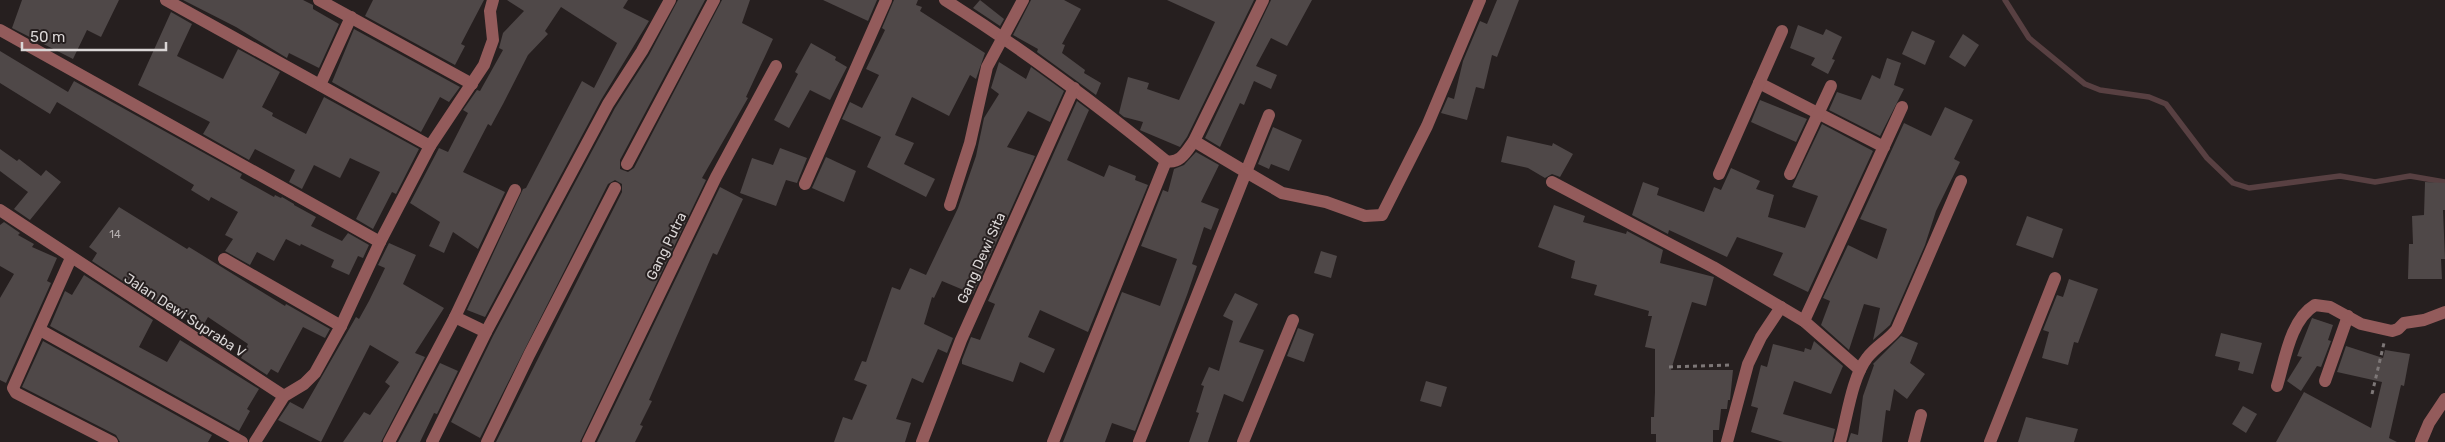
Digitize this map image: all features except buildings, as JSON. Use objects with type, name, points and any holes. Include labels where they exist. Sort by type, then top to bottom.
[{"type":"street","points":[[166,0],[430,146]]},
{"type":"street","points":[[319,0],[472,84]]},
{"type":"street","points":[[254,442],[284,396],[304,384],[315,373],[341,326],[380,242],[430,146],[472,84],[491,49],[493,40],[490,11],[493,0]]},
{"type":"street","points":[[432,442],[486,332],[608,104],[642,51],[670,0]]},
{"type":"street","points":[[627,164],[714,0]]},
{"type":"street","points":[[805,184],[886,0]]},
{"type":"street","points":[[946,0],[1004,37],[1074,88],[1166,161],[1173,162],[1179,160],[1194,141],[1263,0]]},
{"type":"street","points":[[950,205],[970,143],[987,68],[1023,0]]},
{"type":"street","points":[[1194,141],[1282,193],[1326,202],[1365,216],[1382,215],[1427,126],[1480,0]]},
{"type":"street","points":[[320,85],[351,16]]},
{"type":"street","points":[[0,30],[380,242]]},
{"type":"street","points":[[1719,174],[1782,31]]},
{"type":"street","name":"Gang Putra","points":[[588,442],[716,177],[776,66]]},
{"type":"street","points":[[1759,82],[1884,147]]},
{"type":"street","points":[[1790,174],[1831,86]]},
{"type":"street","name":"Gang Dewi Sita","points":[[922,442],[961,340],[1074,88]]},
{"type":"street","points":[[1804,321],[1902,108]]},
{"type":"street","points":[[1139,442],[1269,115]]},
{"type":"street","points":[[1053,442],[1166,161]]},
{"type":"street","points":[[1840,442],[1860,370],[1866,358],[1898,329],[1961,181]]},
{"type":"street","points":[[1552,182],[1713,267],[1804,321],[1860,370]]},
{"type":"street","points":[[487,442],[528,355],[614,188]]},
{"type":"street","points":[[389,442],[455,317],[514,190]]},
{"type":"street","name":"Jalan Dewi Supraba V","points":[[0,210],[284,396]]},
{"type":"street","points":[[71,258],[14,384],[14,391],[112,442]]},
{"type":"street","points":[[224,259],[341,326]]},
{"type":"street","points":[[1990,442],[2055,278]]},
{"type":"street","points":[[2277,386],[2290,339],[2308,309],[2315,305],[2348,316],[2362,324],[2395,331],[2404,323],[2445,312]]},
{"type":"street","points":[[1727,442],[1748,364],[1761,337],[1781,307]]},
{"type":"street","points":[[2325,381],[2348,316]]},
{"type":"street","points":[[455,317],[486,332]]},
{"type":"street","points":[[1243,442],[1293,320]]},
{"type":"street","points":[[40,330],[242,442]]},
{"type":"street","points":[[2422,442],[2429,423],[2445,399]]},
{"type":"street","points":[[1914,442],[1922,415]]},
{"type":"path","points":[[2372,394],[2388,330]]},
{"type":"path","points":[[1669,367],[1748,364]]},
{"type":"waterway","points":[[2005,0],[2029,38],[2085,84],[2100,90],[2149,97],[2166,104],[2207,158],[2233,183],[2249,188],[2340,176],[2375,182],[2410,176],[2445,182]]}]
